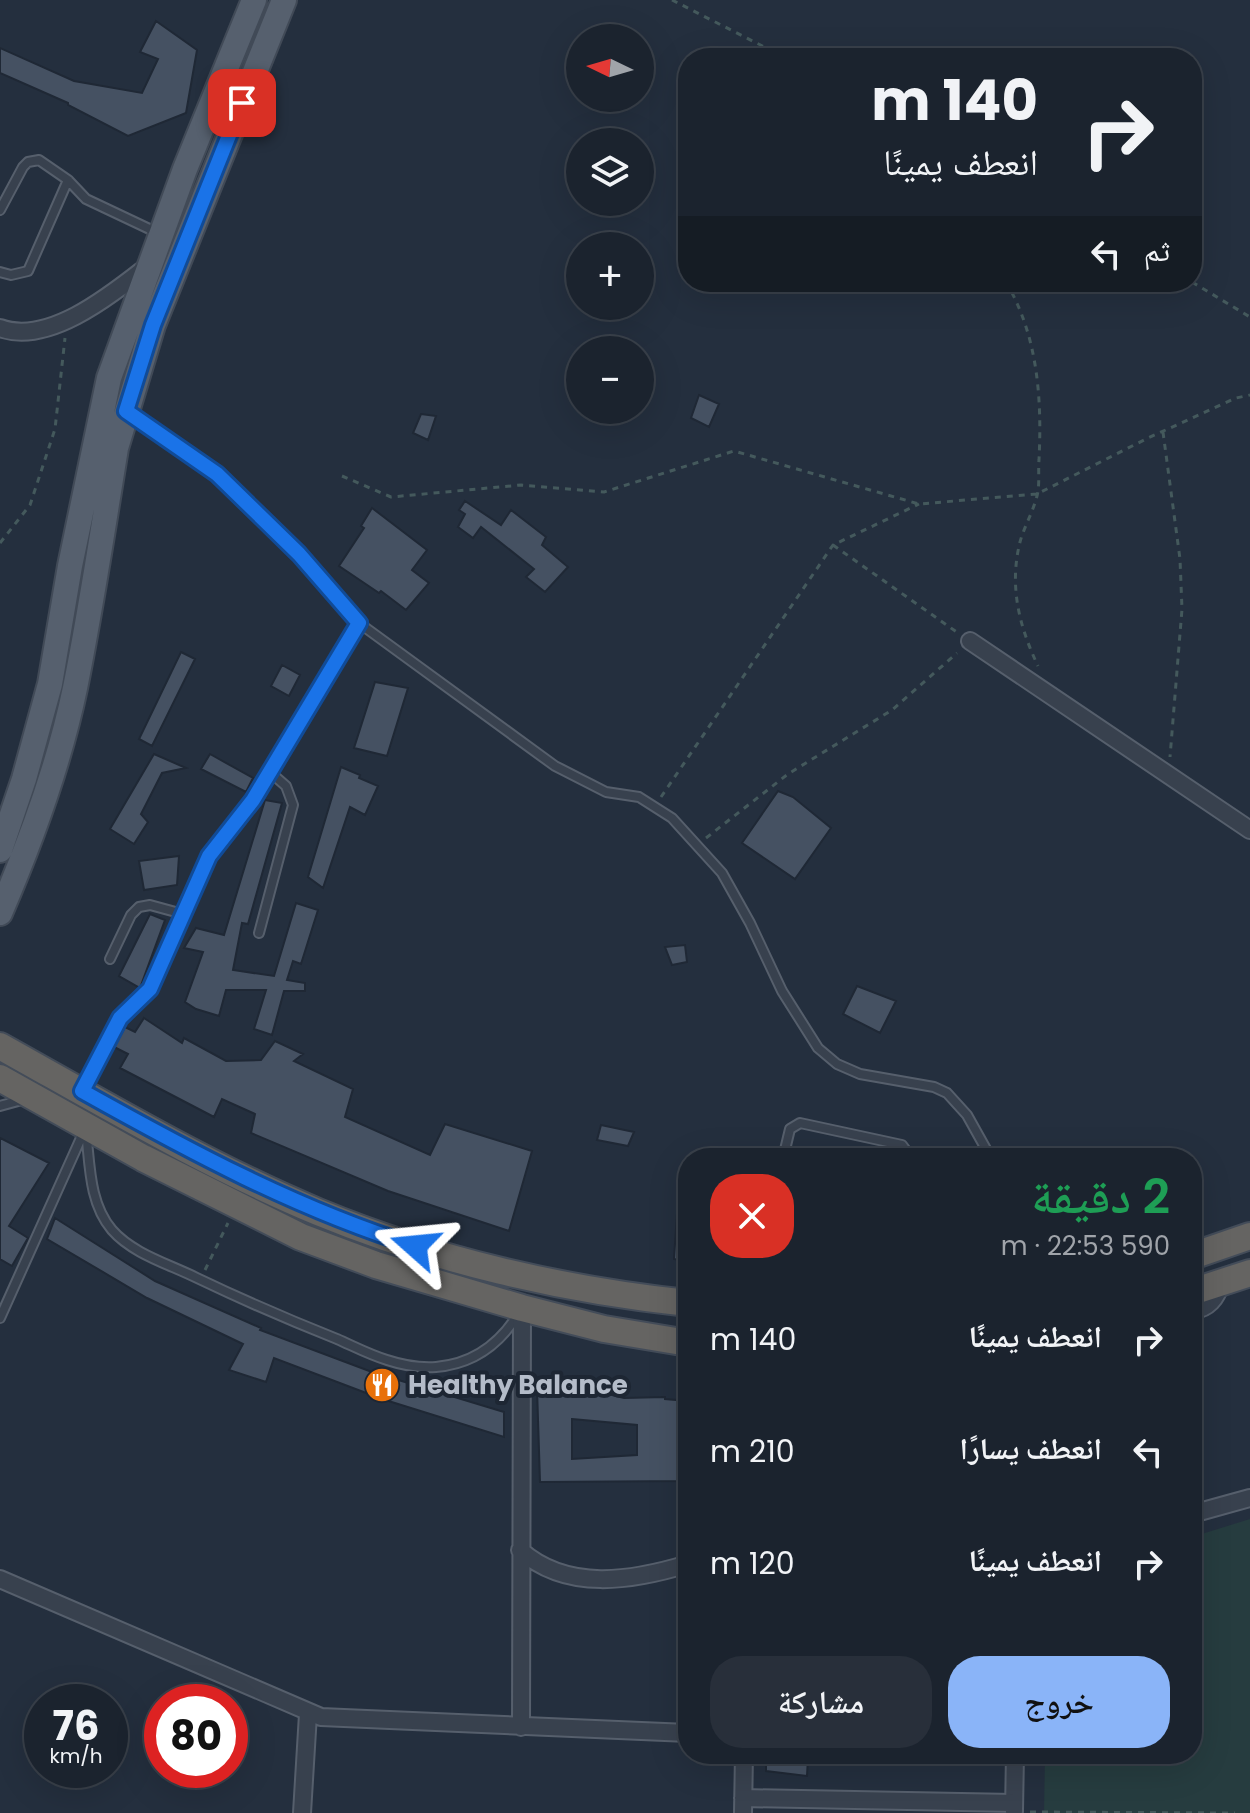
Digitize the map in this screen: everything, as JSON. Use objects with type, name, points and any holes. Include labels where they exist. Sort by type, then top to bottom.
[{"type":"highway","points":[[0,1046],[248,1180],[319,1212],[464,1261],[621,1294],[678,1302]]},
{"type":"highway","points":[[0,1078],[86,1127],[301,1237],[376,1265],[522,1308],[611,1331],[678,1341]]},
{"type":"highway","points":[[1202,1253],[1250,1236]]},
{"type":"highway","points":[[1202,1289],[1250,1273]]},
{"type":"highway","points":[[611,1331],[605,1315],[609,1308],[678,1315]]},
{"type":"main road","points":[[0,850],[24,779],[50,684],[70,566],[109,378],[149,265],[254,0]]},
{"type":"main road","points":[[0,913],[24,858],[75,690],[116,448],[126,411],[153,325],[284,0]]},
{"type":"street","points":[[0,328],[12,332],[38,332],[120,288],[149,265]]},
{"type":"street","points":[[970,641],[1250,830]]},
{"type":"street","points":[[1202,1307],[1213,1300],[1221,1283],[1250,1285]]},
{"type":"street","points":[[521,1727],[522,1308]]},
{"type":"street","points":[[1202,1511],[1250,1498]]},
{"type":"street","points":[[520,1550],[557,1573],[588,1579],[649,1574],[678,1567]]},
{"type":"street","points":[[0,1579],[308,1714],[335,1719],[678,1733]]},
{"type":"street","points":[[302,1813],[308,1714]]},
{"type":"street","points":[[744,1764],[743,1805],[1014,1809],[1015,1764]]},
{"type":"lane","points":[[0,210],[28,162],[39,160],[68,180],[86,199],[161,234]]},
{"type":"lane","points":[[0,272],[11,275],[28,271],[68,180]]},
{"type":"lane","points":[[126,411],[217,474],[299,554],[359,623],[555,766],[606,792],[639,797],[672,818],[722,873],[782,991],[818,1048],[837,1064],[860,1074],[934,1087],[947,1093],[967,1115],[985,1148]]},
{"type":"lane","points":[[82,1091],[120,1018],[150,989],[209,856],[253,800],[359,623]]},
{"type":"lane","points":[[259,933],[293,805],[286,786],[270,772]]},
{"type":"lane","points":[[110,959],[131,915],[139,907],[150,905],[183,914]]},
{"type":"lane","points":[[0,1106],[34,1098]]},
{"type":"lane","points":[[785,1148],[790,1129],[800,1123],[904,1148]]},
{"type":"lane","points":[[86,1127],[93,1192],[104,1219],[124,1241],[306,1327],[388,1360],[433,1367],[455,1364],[495,1344],[522,1308]]},
{"type":"lane","points":[[0,1318],[86,1127]]},
{"type":"path","points":[[672,0],[766,48]]},
{"type":"path","points":[[1202,288],[1250,317]]},
{"type":"path","points":[[1012,292],[1033,352],[1041,427],[1037,494],[1020,541],[1013,580],[1021,626],[1054,698]]},
{"type":"path","points":[[0,543],[30,505],[55,429],[67,319]]},
{"type":"path","points":[[654,807],[833,545],[919,504],[1037,494],[1236,398],[1250,395]]},
{"type":"path","points":[[1163,432],[1180,559],[1182,609],[1168,773]]},
{"type":"path","points":[[342,476],[391,497],[521,485],[604,492],[734,451],[919,504]]},
{"type":"path","points":[[696,845],[788,774],[892,710],[970,641],[833,545]]},
{"type":"path","points":[[200,1279],[237,1205]]},
{"type":"path","points":[[1014,1809],[1235,1813]]},
{"type":"green space","points":[[1250,1519],[1250,1813],[1044,1813],[1045,1764],[1202,1764],[1202,1534]]},
{"type":"building","points":[[156,21],[197,50],[186,113],[128,136],[68,103],[0,73],[0,48],[74,81],[142,93],[158,59],[140,52]]},
{"type":"building","points":[[699,395],[719,404],[709,427],[691,418]]},
{"type":"building","points":[[421,414],[436,416],[428,440],[413,433]]},
{"type":"building","points":[[465,501],[501,525],[511,510],[546,537],[542,545],[568,567],[545,592],[526,577],[534,569],[481,527],[473,538],[458,527],[465,514],[459,510]]},
{"type":"building","points":[[372,508],[427,550],[412,570],[429,583],[406,610],[339,566],[364,528],[361,526]]},
{"type":"building","points":[[181,652],[195,659],[152,746],[139,739]]},
{"type":"building","points":[[282,665],[300,675],[289,696],[271,686]]},
{"type":"building","points":[[375,682],[408,688],[387,756],[354,748]]},
{"type":"building","points":[[154,754],[186,768],[162,773],[141,814],[148,822],[134,844],[110,829]]},
{"type":"building","points":[[210,754],[253,778],[246,792],[201,769]]},
{"type":"building","points":[[341,767],[378,786],[365,815],[350,807],[323,888],[308,877]]},
{"type":"building","points":[[778,791],[793,797],[831,828],[795,879],[742,843]]},
{"type":"building","points":[[265,800],[282,803],[248,924],[242,923],[233,970],[274,976],[296,903],[318,910],[301,964],[293,961],[287,980],[305,983],[305,991],[284,991],[272,1035],[254,1029],[266,990],[226,990],[219,1016],[185,1002],[203,952],[184,948],[196,928],[224,935]]},
{"type":"building","points":[[179,856],[177,885],[144,890],[139,861]]},
{"type":"building","points":[[150,914],[165,920],[140,988],[119,976]]},
{"type":"building","points":[[685,945],[687,962],[672,965],[665,947]]},
{"type":"building","points":[[857,986],[896,1001],[880,1033],[843,1014]]},
{"type":"building","points":[[144,1018],[182,1043],[184,1038],[226,1061],[261,1060],[275,1041],[303,1054],[294,1061],[353,1089],[345,1117],[430,1155],[445,1124],[532,1151],[509,1231],[388,1191],[251,1133],[255,1114],[222,1099],[214,1117],[120,1068],[128,1054],[114,1047],[125,1027],[135,1032]]},
{"type":"building","points":[[601,1125],[634,1132],[628,1146],[597,1140]]},
{"type":"building","points":[[0,1138],[49,1163],[9,1226],[28,1238],[12,1266],[0,1259]]},
{"type":"building","points":[[677,1214],[678,1260],[674,1259]]},
{"type":"building","points":[[55,1218],[155,1281],[260,1330],[372,1372],[504,1412],[504,1437],[382,1399],[274,1358],[266,1382],[229,1370],[243,1344],[147,1298],[47,1239]]},
{"type":"building","points":[[544,1378],[624,1398],[665,1397],[678,1400],[678,1481],[540,1482],[537,1388]],"holes":[[[572,1419],[637,1425],[637,1455],[572,1459]]]},
{"type":"building","points":[[766,1764],[808,1764],[807,1776],[766,1771]]},
{"type":"place","name":"Healthy Balance","points":[[382,1385]]},
{"type":"route","points":[[242,103],[153,325],[126,411],[217,474],[299,554],[359,623],[253,800],[209,856],[150,989],[120,1018],[82,1091],[248,1180],[319,1212],[415,1246]]}]
